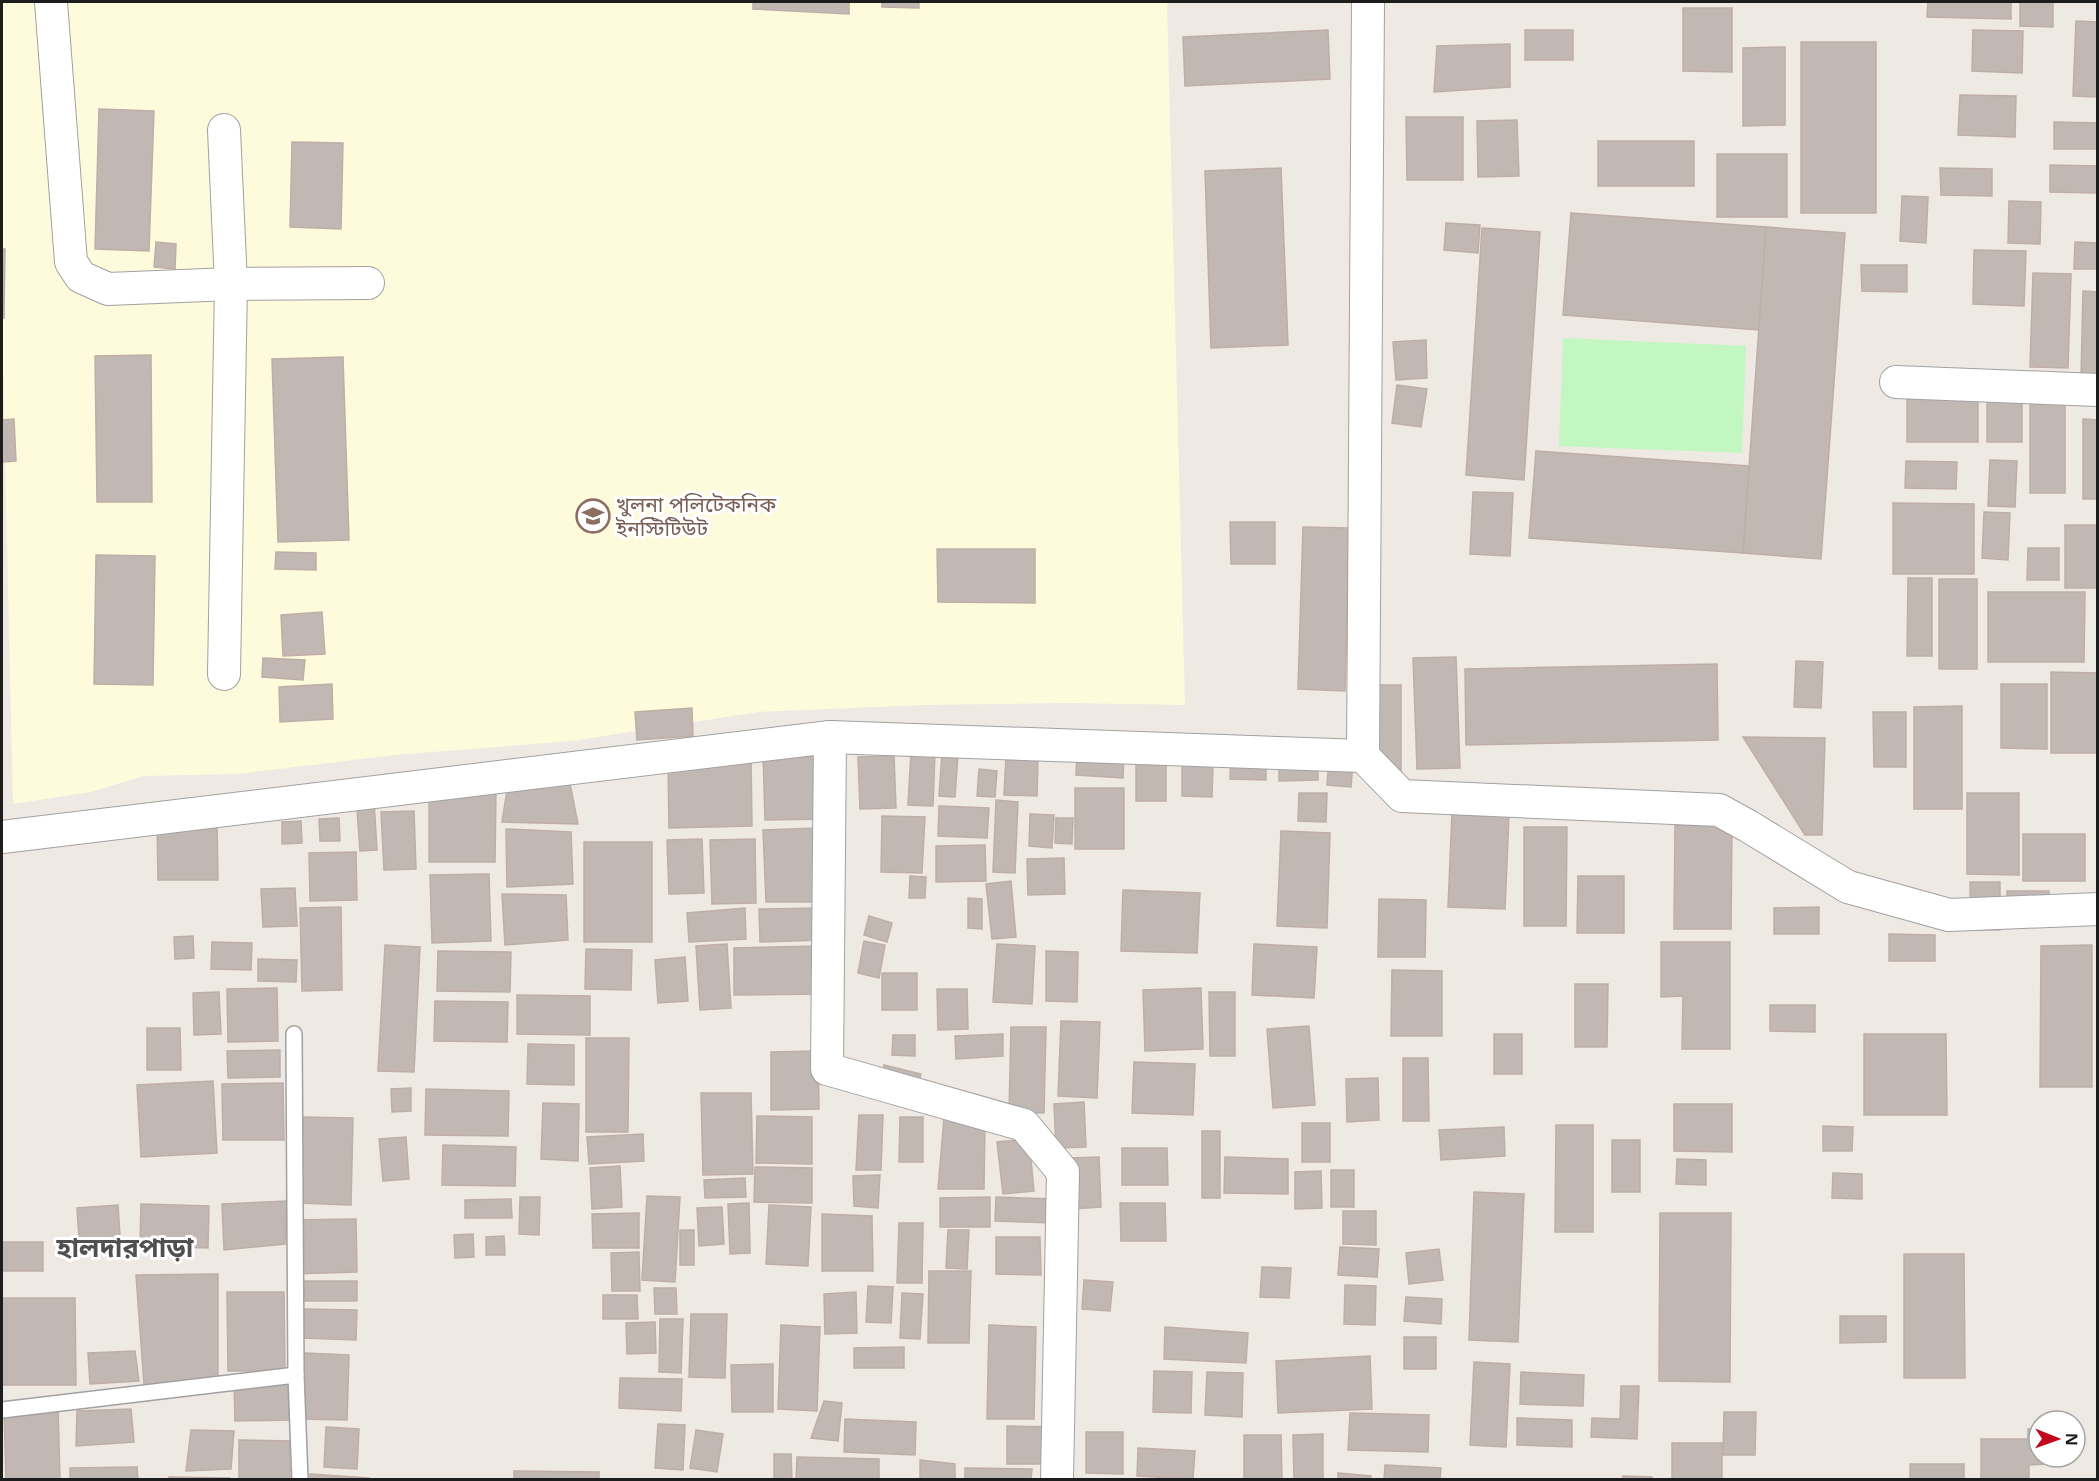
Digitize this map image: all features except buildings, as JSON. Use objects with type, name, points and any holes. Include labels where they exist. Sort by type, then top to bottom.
[{"type":"street","points":[[51,2],[71,262],[81,277],[108,289],[231,284],[368,283]]},
{"type":"street","points":[[1363,756],[1368,2]]},
{"type":"street","points":[[224,130],[231,284],[224,674]]},
{"type":"street","points":[[1896,382],[2097,390]]},
{"type":"street","points":[[830,737],[827,1069],[1024,1125],[1064,1172],[1058,1479]]},
{"type":"street","points":[[2,837],[830,737],[1363,756],[1402,796],[1719,810],[1848,887],[1949,915],[2097,909]]},
{"type":"lane","points":[[294,1034],[296,1375],[300,1479]]},
{"type":"lane","points":[[2,1410],[296,1375]]},
{"type":"shaded area","name":"খুলনা পলিটেকনিক ইনস্টিটিউট","points":[[2,2],[1167,2],[1185,705],[1066,703],[924,705],[759,712],[572,741],[395,755],[237,774],[144,776],[91,792],[13,804],[2,330]]},
{"type":"green space","points":[[1563,338],[1746,346],[1742,453],[1559,446]]},
{"type":"place","name":"খুলনা পলিটেকনিক ইনস্টিটিউট","points":[[593,516]]},
{"type":"district","name":"হালদারপাড়া","points":[[125,1246]]}]
